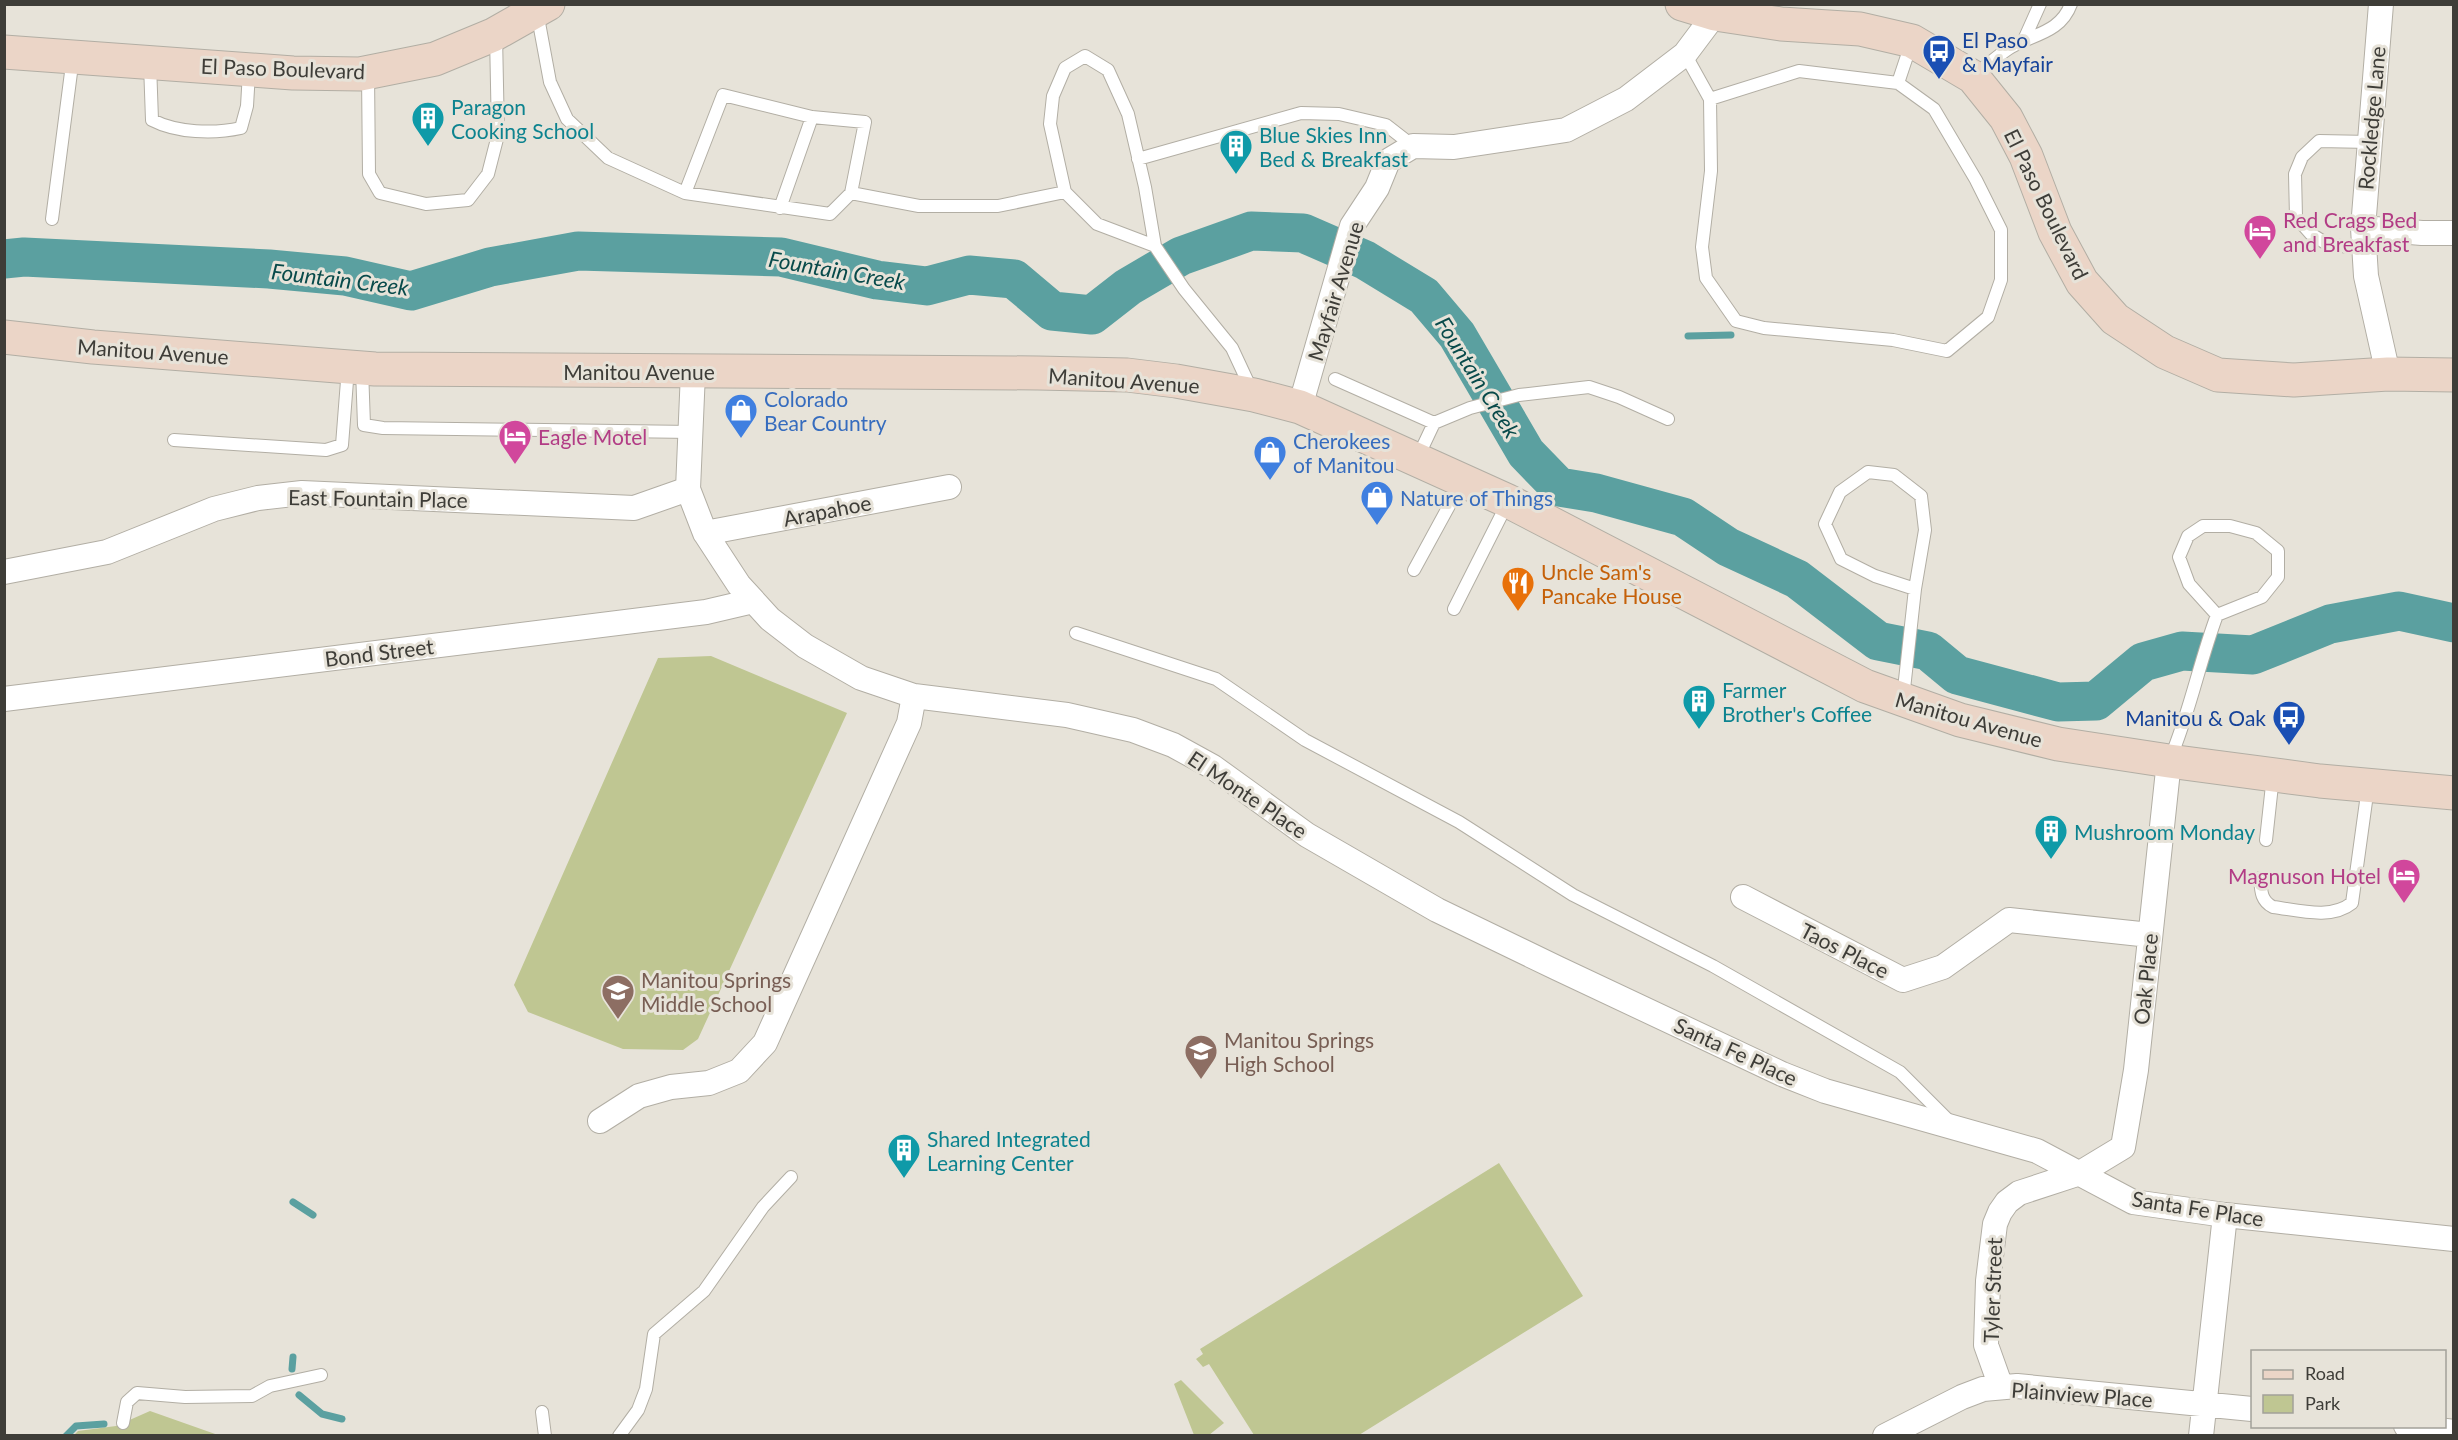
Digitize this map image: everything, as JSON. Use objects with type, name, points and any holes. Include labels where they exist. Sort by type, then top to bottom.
[{"type":"main road","name":"El Paso Boulevard","points":[[1682,4],[1715,14],[1781,24],[1860,29],[1912,40],[1973,77],[2006,118],[2026,156],[2055,232],[2082,282],[2115,319],[2165,352],[2218,375],[2294,380],[2388,374],[2454,375]]},
{"type":"main road","name":"El Paso Boulevard","points":[[4,52],[249,70],[368,73],[435,59],[496,33],[542,8]]},
{"type":"main road","name":"Manitou Avenue","points":[[4,337],[93,347],[355,367],[1126,375],[1208,385],[1300,407],[1508,501],[1865,686],[1903,700],[2011,734],[2058,744],[2169,761],[2368,786],[2454,793]]},
{"type":"street","name":"Rockledge Lane","points":[[2381,4],[2363,239],[2366,276],[2388,374]]},
{"type":"street","points":[[1413,146],[1455,147],[1566,130],[1626,99],[1685,54],[1715,14]]},
{"type":"street","name":"Mayfair Avenue","points":[[1300,407],[1340,275],[1352,226],[1377,188],[1388,161],[1413,146]]},
{"type":"street","points":[[2363,239],[2422,233],[2454,233]]},
{"type":"street","name":"El Monte Place","points":[[693,372],[688,489],[705,533],[739,585],[786,634],[836,666],[885,687],[914,696],[1067,716],[1133,730],[1173,745],[1213,767],[1317,840],[1437,910],[1557,968]]},
{"type":"street","name":"Arapahoe","points":[[705,533],[950,487]]},
{"type":"street","name":"East Fountain Place","points":[[4,572],[107,552],[214,509],[258,498],[302,493],[634,508],[688,489]]},
{"type":"street","name":"Bond Street","points":[[4,699],[706,612],[753,600]]},
{"type":"street","points":[[600,1121],[639,1096],[670,1087],[709,1083],[739,1071],[765,1043],[909,723],[914,696]]},
{"type":"street","name":"Oak Place","points":[[2080,1173],[2123,1147],[2136,1070],[2169,761]]},
{"type":"street","name":"Taos Place","points":[[1743,897],[1903,980],[1942,967],[2009,920],[2150,935]]},
{"type":"street","name":"Santa Fe Place","points":[[1557,968],[1782,1074],[1825,1091],[2037,1151],[2133,1202],[2225,1215],[2454,1239]]},
{"type":"street","name":"Tyler Street","points":[[2001,1388],[1986,1345],[1988,1281],[1995,1224],[2007,1202],[2019,1192],[2080,1173]]},
{"type":"street","points":[[2201,1436],[2225,1215]]},
{"type":"street","name":"Plainview Place","points":[[1885,1436],[1962,1396],[1983,1389],[2034,1387],[2251,1409]]},
{"type":"street","points":[[2422,1428],[2454,1432]]},
{"type":"lane","points":[[2023,42],[2040,4]]},
{"type":"lane","points":[[1973,77],[2008,49],[2057,26],[2067,15],[2072,4]]},
{"type":"lane","points":[[542,8],[550,82],[567,119],[608,158],[685,193],[830,214],[851,193],[865,123],[812,117],[723,95],[685,193]]},
{"type":"lane","points":[[368,73],[369,174],[380,193],[426,204],[468,200],[488,174],[498,135],[496,33]]},
{"type":"lane","points":[[1898,82],[1912,40]]},
{"type":"lane","points":[[1685,54],[1710,99],[1711,171],[1702,247],[1706,278],[1736,321],[1764,328],[1893,340],[1947,351],[1988,317],[2001,280],[2001,230],[1976,180],[1934,109],[1898,82],[1799,71],[1710,99]]},
{"type":"lane","points":[[1155,246],[1097,224],[1065,192],[1050,124],[1053,96],[1065,68],[1085,56],[1108,70],[1128,114],[1155,246],[1184,289],[1232,348],[1254,395]]},
{"type":"lane","points":[[51,219],[73,57]]},
{"type":"lane","points":[[150,63],[152,120],[167,128],[225,132],[241,128],[247,106],[249,70]]},
{"type":"lane","points":[[1138,159],[1300,113],[1339,114],[1386,125],[1413,146]]},
{"type":"lane","points":[[780,208],[812,117]]},
{"type":"lane","points":[[2363,239],[2327,244],[2311,234],[2296,217],[2295,174],[2302,157],[2319,141],[2370,142]]},
{"type":"lane","points":[[851,193],[919,206],[998,206],[1065,192]]},
{"type":"lane","points":[[355,367],[364,425],[383,428],[692,432]]},
{"type":"lane","points":[[174,440],[326,450],[342,445],[355,367]]},
{"type":"lane","points":[[1335,379],[1434,423]]},
{"type":"lane","points":[[1416,460],[1434,423],[1470,408],[1518,395],[1589,387],[1619,397],[1668,420]]},
{"type":"lane","points":[[1903,700],[1909,662],[1915,589],[1925,530],[1921,496],[1894,475],[1868,472],[1840,492],[1825,524],[1841,559],[1875,576],[1915,589]]},
{"type":"lane","points":[[1414,570],[1463,481]]},
{"type":"lane","points":[[1455,609],[1508,501]]},
{"type":"lane","points":[[2169,761],[2200,676],[2217,615],[2262,597],[2278,578],[2278,551],[2256,533],[2230,526],[2203,526],[2188,536],[2179,557],[2188,584],[2217,615]]},
{"type":"lane","name":"Santa Fe Place","points":[[1076,633],[1215,679],[1305,740],[1459,822],[1573,895],[1713,966],[1900,1072],[1955,1128]]},
{"type":"lane","points":[[2266,840],[2273,774]]},
{"type":"lane","points":[[2260,878],[2262,895],[2266,904],[2273,907],[2331,913],[2343,910],[2352,903],[2368,786]]},
{"type":"lane","points":[[619,1436],[638,1410],[646,1389],[654,1334],[704,1291],[763,1207],[791,1177]]},
{"type":"lane","points":[[123,1423],[127,1402],[137,1393],[185,1397],[252,1396],[270,1386],[321,1375]]},
{"type":"lane","points":[[542,1412],[545,1436]]},
{"type":"green space","points":[[711,656],[847,713],[698,1039],[683,1050],[623,1049],[528,1012],[514,985],[658,658]]},
{"type":"green space","points":[[1499,1163],[1583,1296],[1359,1435],[1254,1435],[1209,1364],[1203,1367],[1196,1359],[1203,1354],[1200,1349]]},
{"type":"green space","points":[[1181,1380],[1224,1423],[1209,1435],[1194,1435],[1174,1384]]},
{"type":"green space","points":[[150,1411],[218,1435],[73,1436],[78,1431],[116,1426]]},
{"type":"waterway","name":"Fountain Creek","points":[[4,259],[24,257],[269,269],[345,276],[411,291],[490,267],[578,251],[781,257],[877,280],[927,286],[969,275],[1014,279],[1052,311],[1092,315],[1128,287],[1181,256],[1251,231],[1303,233],[1365,260],[1424,296],[1457,335],[1526,453],[1559,487],[1596,493],[1683,517],[1728,547],[1797,579],[1878,641],[1928,651],[1957,675],[2058,702],[2096,701],[2143,662],[2182,651],[2253,655],[2330,624],[2399,611],[2454,623]]},
{"type":"waterway","points":[[1688,336],[1731,335]]},
{"type":"waterway","points":[[293,1202],[313,1215]]},
{"type":"waterway","points":[[292,1369],[293,1357]]},
{"type":"waterway","points":[[299,1395],[322,1414],[342,1419]]},
{"type":"waterway","points":[[66,1436],[76,1426],[104,1424]]},
{"type":"place","name":"El Paso & Mayfair","points":[[1939,80]]},
{"type":"place","name":"Paragon Cooking School","points":[[428,147]]},
{"type":"place","name":"Blue Skies Inn Bed & Breakfast","points":[[1236,175]]},
{"type":"place","name":"Red Crags Bed and Breakfast","points":[[2260,260]]},
{"type":"place","name":"Colorado Bear Country","points":[[741,439]]},
{"type":"place","name":"Eagle Motel","points":[[515,465]]},
{"type":"place","name":"Cherokees of Manitou","points":[[1270,481]]},
{"type":"place","name":"Nature of Things","points":[[1377,526]]},
{"type":"place","name":"Uncle Sam's Pancake House","points":[[1518,612]]},
{"type":"place","name":"Farmer Brother's Coffee","points":[[1699,730]]},
{"type":"place","name":"Manitou & Oak","points":[[2289,746]]},
{"type":"place","name":"Mushroom Monday","points":[[2051,860]]},
{"type":"place","name":"Magnuson Hotel","points":[[2404,904]]},
{"type":"place","name":"Manitou Springs Middle School","points":[[618,1020]]},
{"type":"place","name":"Manitou Springs High School","points":[[1201,1080]]},
{"type":"place","name":"Shared Integrated Learning Center","points":[[904,1179]]}]
